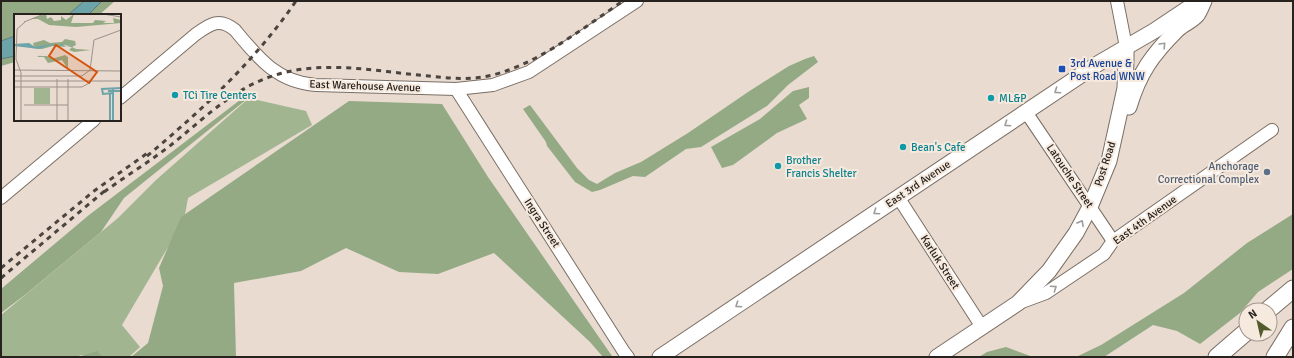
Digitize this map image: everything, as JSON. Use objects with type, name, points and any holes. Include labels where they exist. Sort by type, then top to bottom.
[{"type":"highway","points":[[1278,302],[1293,289]]},
{"type":"highway","points":[[1275,357],[1293,328]]},
{"type":"highway","points":[[1217,357],[1238,339]]},
{"type":"main road","name":"East 3rd Avenue","points":[[660,357],[1099,63],[1154,32],[1199,1]]},
{"type":"main road","points":[[1090,207],[1112,164],[1134,91],[1141,75],[1157,52],[1179,28],[1196,16],[1204,1]]},
{"type":"main road","name":"Post Road","points":[[1018,303],[1049,271],[1076,233],[1090,207],[1109,161],[1125,88],[1126,48]]},
{"type":"main road","name":"East 4th Avenue","points":[[937,357],[1018,303]]},
{"type":"street","name":"East Warehouse Avenue","points":[[121,97],[196,34],[209,25],[217,22],[229,25],[263,62],[279,74],[297,82],[316,85],[456,89],[478,88],[508,80],[528,72],[554,57],[637,1]]},
{"type":"street","name":"Post Road","points":[[1116,1],[1126,48]]},
{"type":"street","name":"Ingra Street","points":[[456,89],[628,357]]},
{"type":"street","name":"Latouche Street","points":[[1026,112],[1113,241]]},
{"type":"street","points":[[1,198],[93,121]]},
{"type":"street","name":"East 4th Avenue","points":[[1018,303],[1046,293],[1104,254],[1113,241],[1272,130]]},
{"type":"street","name":"Karluk Street","points":[[898,197],[982,327]]},
{"type":"green space","points":[[1,1],[84,1],[69,14],[14,14],[14,36],[1,41]]},
{"type":"green space","points":[[102,1],[115,1],[100,14],[89,14]]},
{"type":"green space","points":[[14,56],[14,62],[1,66],[1,59]]},
{"type":"green space","points":[[814,56],[818,62],[788,85],[767,106],[701,147],[686,149],[645,177],[633,176],[592,192],[575,182],[547,146],[546,142],[523,109],[530,105],[577,168],[589,180],[597,184],[615,173],[641,162],[688,133],[789,66]]},
{"type":"green space","points":[[809,87],[809,98],[799,105],[807,119],[777,133],[733,165],[722,168],[711,147],[760,119],[793,91]]},
{"type":"green space","points":[[244,97],[247,99],[124,198],[101,232],[1,313],[1,289],[89,215]]},
{"type":"green space","points":[[249,98],[306,111],[312,125],[188,198],[184,220],[122,325],[140,347],[129,357],[87,357],[82,355],[75,357],[1,357],[1,315],[118,218],[156,180]]},
{"type":"green space","points":[[349,101],[442,104],[488,177],[612,356],[603,357],[590,342],[494,253],[438,274],[399,272],[346,248],[301,271],[234,283],[236,357],[131,357],[148,343],[163,286],[159,268],[181,217]]},
{"type":"green space","points":[[1293,214],[1293,269],[1258,292],[1249,302],[1238,302],[1238,315],[1200,344],[1177,331],[1153,325],[1104,357],[1076,357],[1101,345],[1184,293],[1247,243]]},
{"type":"green space","points":[[1006,347],[1033,357],[979,357],[987,352]]},
{"type":"green space","points":[[97,351],[103,357],[78,357]]},
{"type":"water","points":[[84,1],[102,1],[89,14],[69,14]]},
{"type":"water","points":[[14,36],[14,56],[1,59],[1,41]]},
{"type":"railway","points":[[147,156],[188,121],[227,84],[263,44],[296,1]]},
{"type":"railway","points":[[104,192],[171,145],[221,104],[248,86],[263,79],[297,70],[335,67],[449,78],[483,77],[501,73],[538,57],[574,35],[623,1]]},
{"type":"railway","points":[[1,268],[94,191],[149,152]]},
{"type":"railway","points":[[1,278],[108,188]]},
{"type":"place","name":"3rd Avenue & Post Road WNW","points":[[1062,69]]},
{"type":"place","name":"TCi Tire Centers","points":[[175,95]]},
{"type":"place","name":"ML&P","points":[[991,98]]},
{"type":"place","name":"Bean's Cafe","points":[[903,147]]},
{"type":"place","name":"Brother Francis Shelter","points":[[778,166]]},
{"type":"place","name":"Anchorage Correctional Complex","points":[[1267,172]]}]
